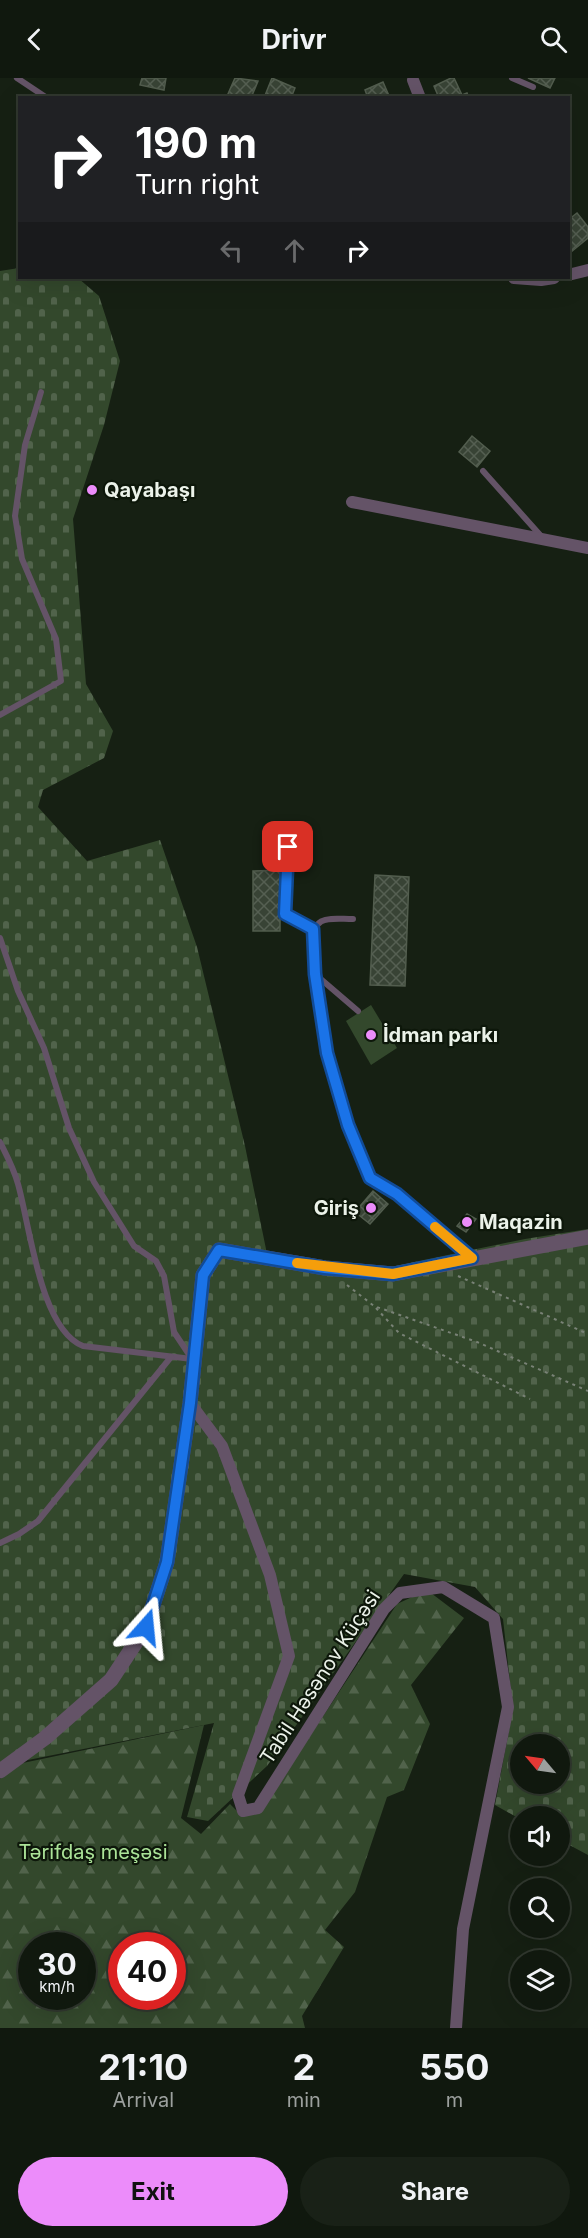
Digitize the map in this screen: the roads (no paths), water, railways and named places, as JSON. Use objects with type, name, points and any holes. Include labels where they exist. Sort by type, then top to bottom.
[{"type":"street","points":[[412,78],[419,96]]},
{"type":"street","points":[[570,274],[588,270]]},
{"type":"street","points":[[528,279],[548,279]]},
{"type":"street","points":[[352,502],[588,548]]},
{"type":"street","points":[[0,1771],[45,1738],[111,1680],[146,1627],[167,1562],[190,1403],[192,1359],[203,1275],[219,1250],[325,1268],[393,1274],[588,1237]]},
{"type":"street","name":"Tabil Həsənov Küçəsi","points":[[190,1403],[222,1446],[270,1575],[289,1656],[238,1795],[243,1811],[258,1808],[384,1609],[400,1593],[443,1587],[494,1618],[508,1707],[463,1929],[456,2028]]},
{"type":"lane","points":[[18,78],[44,96]]},
{"type":"lane","points":[[512,78],[533,87]]},
{"type":"lane","points":[[0,715],[61,681],[56,639],[22,559],[15,516],[25,445],[41,392]]},
{"type":"lane","points":[[483,471],[546,541]]},
{"type":"lane","points":[[288,847],[285,914],[313,929]]},
{"type":"lane","points":[[353,919],[327,918],[317,923],[313,929],[315,974],[327,1053],[348,1125],[370,1178],[397,1194],[472,1258]]},
{"type":"lane","points":[[0,938],[18,991],[44,1048],[69,1128],[94,1182],[134,1246],[156,1261],[164,1276],[174,1332],[192,1359]]},
{"type":"lane","points":[[315,974],[358,1011]]},
{"type":"lane","points":[[0,1142],[18,1185],[47,1300],[52,1314],[69,1338],[83,1346],[192,1359]]},
{"type":"lane","points":[[0,1543],[38,1521],[171,1357]]},
{"type":"place","name":"Qayabaşı","points":[[92,490]]},
{"type":"place","name":"İdman parkı","points":[[371,1035]]},
{"type":"place","name":"Giriş","points":[[371,1208]]},
{"type":"place","name":"Maqazin","points":[[467,1222]]},
{"type":"park label","name":"Tərifdaş meşəsi","points":[[93,1852]]}]
